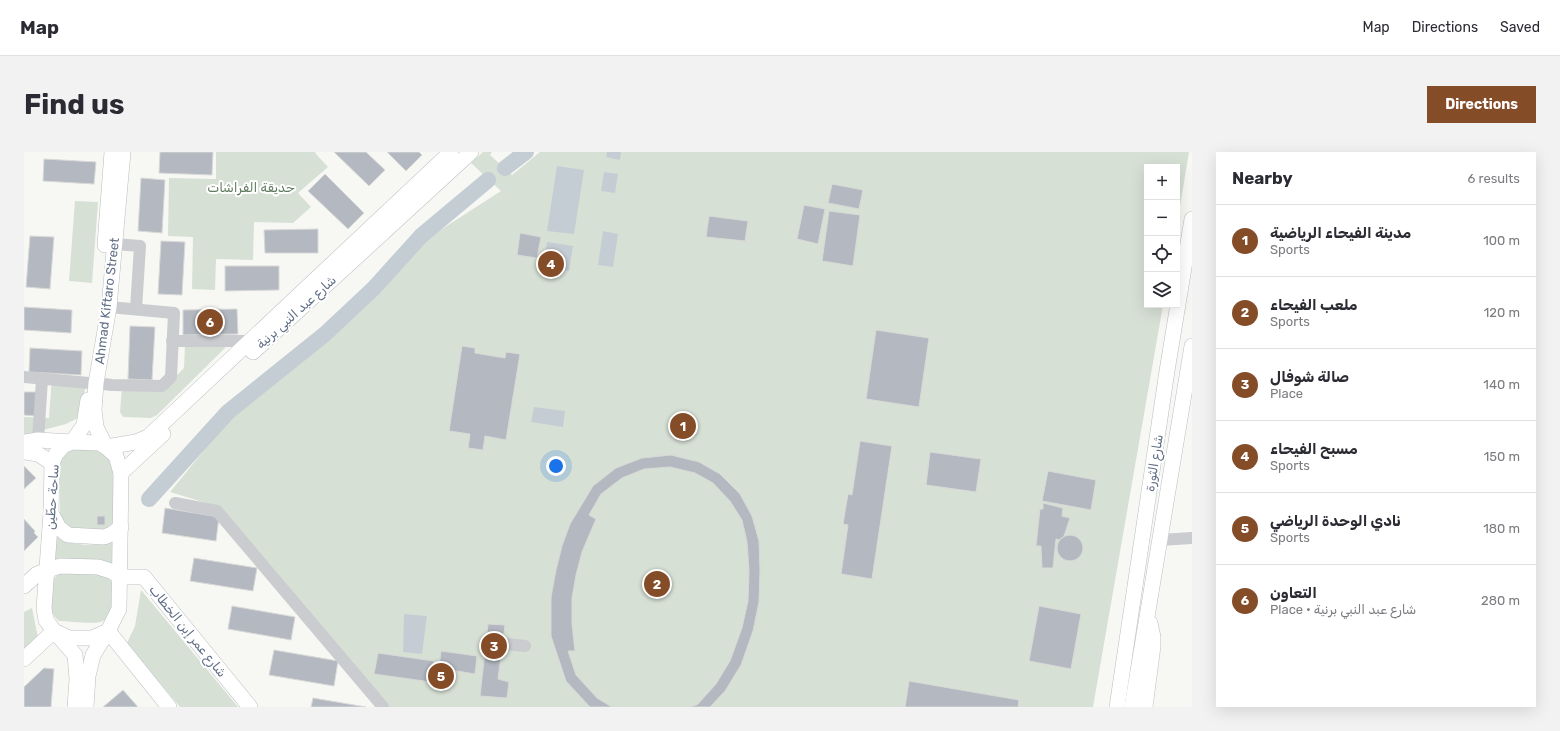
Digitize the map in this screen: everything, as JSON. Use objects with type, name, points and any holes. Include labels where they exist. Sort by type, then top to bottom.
[{"type":"main road","name":"Ahmad Kiftaro Street","points":[[106,447],[96,427],[93,383],[112,152]]},
{"type":"main road","name":"Ahmad Kiftaro Street","points":[[72,442],[84,425],[109,307],[123,152]]},
{"type":"main road","name":"شارع عبد النبي برنية","points":[[106,447],[136,442],[148,437],[451,152]]},
{"type":"main road","name":"شارع عبد النبي برنية","points":[[121,473],[472,152]]},
{"type":"main road","name":"شارع الثورة","points":[[1117,707],[1192,219]]},
{"type":"main road","name":"شارع الثورة","points":[[1132,707],[1146,613],[1160,540],[1192,346]]},
{"type":"main road","points":[[31,441],[99,443],[116,456],[121,473],[119,609],[93,656],[88,676],[86,707]]},
{"type":"main road","name":"ساحة حطّين","points":[[72,442],[63,446],[56,454],[52,463],[51,514],[44,608],[46,620],[75,655],[77,679],[75,707]]},
{"type":"main road","points":[[24,452],[38,454],[52,463]]},
{"type":"main road","points":[[51,514],[59,528],[68,536],[104,537],[112,534],[121,527]]},
{"type":"main road","name":"شارع عمر إبن الخطاب","points":[[46,570],[60,566],[98,567],[111,571],[120,577],[144,578],[250,707]]},
{"type":"main road","points":[[24,586],[37,574],[46,570]]},
{"type":"main road","points":[[1109,707],[1116,669],[1132,603]]},
{"type":"main road","points":[[1145,707],[1153,646],[1152,633],[1146,613]]},
{"type":"main road","points":[[24,659],[54,631],[69,638],[92,638],[108,631]]},
{"type":"main road","points":[[108,631],[169,707]]},
{"type":"street","points":[[115,244],[140,246],[136,309]]},
{"type":"street","points":[[24,377],[112,385],[162,386],[170,377],[174,313],[109,307]]},
{"type":"street","points":[[172,341],[250,341]]},
{"type":"street","points":[[31,441],[42,379]]},
{"type":"street","points":[[174,503],[217,511],[383,707]]},
{"type":"street","points":[[1160,540],[1192,538]]},
{"type":"street","points":[[507,644],[525,646]]},
{"type":"green space","name":"حديقة الفراشات","points":[[216,152],[316,152],[315,153],[328,167],[298,193],[311,207],[293,223],[254,222],[253,260],[216,259],[215,290],[192,289],[193,237],[168,236],[169,178],[216,179]]},
{"type":"green space","points":[[483,152],[492,152],[490,155],[512,175],[540,152],[1189,152],[1180,206],[1180,164],[1144,164],[1144,308],[1162,308],[1093,707],[388,707],[219,507],[170,492],[232,416],[329,339],[378,292],[425,240],[501,191],[471,163]]},
{"type":"green space","points":[[75,201],[98,202],[92,283],[69,281]]},
{"type":"green space","points":[[229,344],[157,415],[151,418],[123,417],[120,412],[122,387],[164,389],[184,368],[185,345]]},
{"type":"green space","points":[[52,377],[86,378],[83,407],[78,418],[66,424],[24,435],[24,417],[49,418]]},
{"type":"green space","points":[[84,447],[115,454],[115,522],[110,531],[73,533],[60,523],[60,462],[70,451]]},
{"type":"green space","points":[[54,533],[63,540],[84,545],[103,544],[118,538],[116,563],[53,560]]},
{"type":"green space","points":[[95,571],[104,575],[112,583],[114,601],[107,618],[103,621],[94,623],[59,621],[55,617],[51,608],[50,582],[59,574]]},
{"type":"green space","points":[[141,590],[238,707],[180,707],[127,643],[135,626]]},
{"type":"green space","points":[[32,608],[38,638],[24,649],[24,612]]},
{"type":"shaded area","points":[[607,152],[621,152],[620,160],[606,157]]},
{"type":"shaded area","points":[[557,166],[584,170],[574,234],[547,231]]},
{"type":"shaded area","points":[[604,172],[618,174],[615,193],[601,191]]},
{"type":"shaded area","points":[[603,231],[618,234],[613,267],[598,265]]},
{"type":"shaded area","points":[[547,242],[573,246],[569,271],[543,267]]},
{"type":"shaded area","points":[[534,407],[565,411],[563,427],[531,422]]},
{"type":"shaded area","points":[[404,614],[427,616],[422,654],[403,652]]},
{"type":"building","points":[[160,152],[213,152],[212,175],[159,173]]},
{"type":"building","points":[[334,152],[366,152],[385,170],[369,186]]},
{"type":"building","points":[[387,152],[419,152],[422,155],[406,171]]},
{"type":"building","points":[[44,159],[96,162],[94,184],[43,181]]},
{"type":"building","points":[[325,174],[364,213],[348,229],[308,191]]},
{"type":"building","points":[[141,178],[165,180],[162,233],[138,231]]},
{"type":"building","points":[[832,184],[863,190],[859,209],[828,203]]},
{"type":"building","points":[[804,205],[825,209],[818,244],[797,239]]},
{"type":"building","points":[[829,211],[860,215],[853,266],[822,261]]},
{"type":"building","points":[[709,216],[748,221],[745,241],[706,237]]},
{"type":"building","points":[[318,229],[318,253],[265,253],[264,230]]},
{"type":"building","points":[[520,233],[541,237],[537,258],[517,255]]},
{"type":"building","points":[[30,236],[54,237],[50,289],[26,287]]},
{"type":"building","points":[[161,241],[185,242],[182,295],[158,294]]},
{"type":"building","points":[[225,266],[279,266],[279,290],[225,291]]},
{"type":"building","points":[[24,307],[72,310],[71,333],[24,330]]},
{"type":"building","points":[[237,309],[238,334],[183,335],[183,310]]},
{"type":"building","points":[[130,326],[155,327],[152,380],[128,379]]},
{"type":"building","points":[[876,330],[929,338],[919,407],[866,399]]},
{"type":"building","points":[[462,346],[475,348],[475,353],[505,358],[506,352],[520,354],[506,440],[485,436],[483,450],[468,448],[470,434],[449,431]]},
{"type":"building","points":[[30,348],[82,351],[81,375],[29,372]]},
{"type":"building","points":[[24,392],[39,392],[37,416],[24,415]]},
{"type":"building","points":[[860,441],[892,446],[872,579],[841,574],[848,525],[843,524],[848,494],[852,495]]},
{"type":"building","points":[[930,452],[981,459],[976,492],[926,485]]},
{"type":"building","points":[[671,455],[699,462],[720,474],[740,494],[752,516],[759,541],[760,570],[759,602],[753,631],[741,665],[725,691],[710,707],[691,707],[698,704],[716,684],[730,661],[742,628],[748,601],[749,570],[747,542],[742,520],[730,501],[713,483],[695,473],[670,467],[644,469],[622,478],[601,494],[589,515],[596,519],[582,552],[572,598],[572,624],[575,651],[568,651],[576,675],[597,698],[612,707],[590,707],[566,681],[551,636],[551,597],[562,546],[570,524],[593,486],[616,468],[642,458]]},
{"type":"building","points":[[24,466],[36,478],[24,489]]},
{"type":"building","points":[[1048,471],[1096,480],[1091,510],[1042,501]]},
{"type":"building","points":[[1043,503],[1063,508],[1062,516],[1070,518],[1064,536],[1059,540],[1056,539],[1053,568],[1042,568],[1041,546],[1036,546],[1040,509],[1043,509]]},
{"type":"building","points":[[165,508],[219,517],[216,541],[162,533]]},
{"type":"building","points":[[97,516],[105,516],[105,525],[97,525]]},
{"type":"building","points":[[24,519],[35,531],[34,533],[38,537],[24,551]]},
{"type":"building","points":[[1070,535],[1079,539],[1083,548],[1079,557],[1070,561],[1061,557],[1057,548],[1061,539]]},
{"type":"building","points":[[194,558],[257,568],[253,591],[190,581]]},
{"type":"building","points":[[232,606],[295,617],[291,640],[228,629]]},
{"type":"building","points":[[1039,606],[1081,614],[1071,669],[1029,661]]},
{"type":"building","points":[[488,624],[505,625],[498,679],[509,682],[507,698],[480,696]]},
{"type":"building","points":[[274,650],[338,661],[334,686],[269,675]]},
{"type":"building","points":[[441,651],[477,656],[475,674],[439,668]]},
{"type":"building","points":[[378,653],[434,661],[431,682],[374,674]]},
{"type":"building","points":[[44,668],[54,669],[51,707],[24,707],[24,687]]},
{"type":"building","points":[[909,681],[1019,700],[1018,707],[905,707]]},
{"type":"building","points":[[123,690],[138,707],[103,707]]},
{"type":"building","points":[[313,698],[366,707],[311,707]]},
{"type":"waterway","points":[[505,168],[526,152]]},
{"type":"waterway","points":[[149,499],[228,412],[325,334],[374,288],[421,236],[488,180]]},
{"type":"place","name":"مسبح الفيحاء","points":[[551,264]]},
{"type":"place","name":"التعاون","points":[[210,322]]},
{"type":"place","name":"مدينة الفيحاء الرياضية","points":[[683,426]]},
{"type":"place","name":"ملعب الفيحاء","points":[[657,584]]},
{"type":"place","name":"صالة شوفال","points":[[494,646]]},
{"type":"place","name":"نادي الوحدة الرياضي","points":[[441,676]]}]
